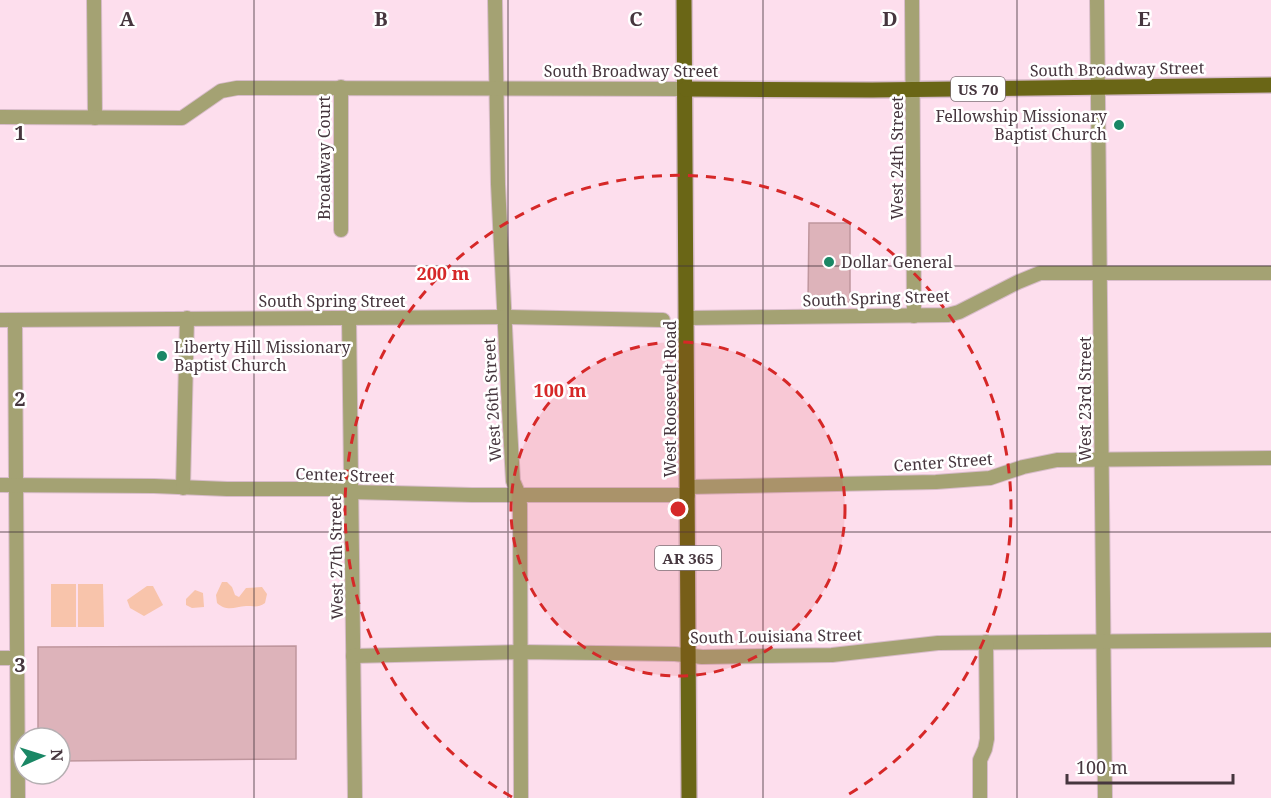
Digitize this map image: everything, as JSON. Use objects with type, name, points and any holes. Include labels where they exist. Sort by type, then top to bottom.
[{"type":"main road","name":"West Roosevelt Road","points":[[684,0],[688,318],[689,798]]},
{"type":"main road","name":"South Broadway Street","points":[[686,89],[1271,85]]},
{"type":"street","points":[[94,0],[95,118]]},
{"type":"street","name":"West 26th Street","points":[[495,0],[498,179],[504,317],[513,481],[519,495],[522,798]]},
{"type":"street","name":"West 24th Street","points":[[912,0],[914,316]]},
{"type":"street","name":"West 23rd Street","points":[[1097,0],[1105,798]]},
{"type":"street","name":"South Broadway Street","points":[[0,117],[182,118],[224,89],[341,87],[686,89]]},
{"type":"street","name":"Broadway Court","points":[[341,87],[341,230]]},
{"type":"street","name":"South Spring Street","points":[[688,318],[914,316],[959,312],[1040,273],[1271,273]]},
{"type":"street","name":"West 27th Street","points":[[349,317],[355,798]]},
{"type":"street","name":"South Spring Street","points":[[0,320],[504,317],[663,320]]},
{"type":"street","points":[[183,488],[187,318]]},
{"type":"street","points":[[15,320],[18,798]]},
{"type":"street","name":"Center Street","points":[[0,485],[333,489],[351,492],[519,495],[936,482],[993,478],[1040,462],[1102,459],[1271,458]]},
{"type":"street","name":"South Louisiana Street","points":[[353,656],[520,652],[689,654],[702,657],[832,655],[938,643],[1271,640]]},
{"type":"street","points":[[980,798],[980,759],[987,738],[987,642]]},
{"type":"street","points":[[0,658],[16,658]]},
{"type":"shaded area","points":[[222,582],[227,582],[235,595],[239,597],[246,588],[262,587],[267,594],[265,603],[258,606],[231,608],[221,606],[217,603],[216,595]]},
{"type":"shaded area","points":[[51,584],[76,584],[76,627],[51,627]]},
{"type":"shaded area","points":[[78,584],[103,584],[104,627],[78,627]]},
{"type":"shaded area","points":[[147,586],[153,586],[163,605],[144,616],[130,608],[127,600]]},
{"type":"shaded area","points":[[195,590],[203,593],[204,607],[192,608],[186,605],[186,599]]},
{"type":"building","name":"Dollar General","points":[[809,223],[850,223],[850,302],[808,301]]},
{"type":"building","points":[[296,646],[296,759],[72,761],[72,726],[38,726],[38,647]]},
{"type":"place","name":"Fellowship Missionary Baptist Church","points":[[1119,125]]},
{"type":"place","name":"Dollar General","points":[[829,262]]},
{"type":"place","name":"Liberty Hill Missionary Baptist Church","points":[[162,356]]}]
